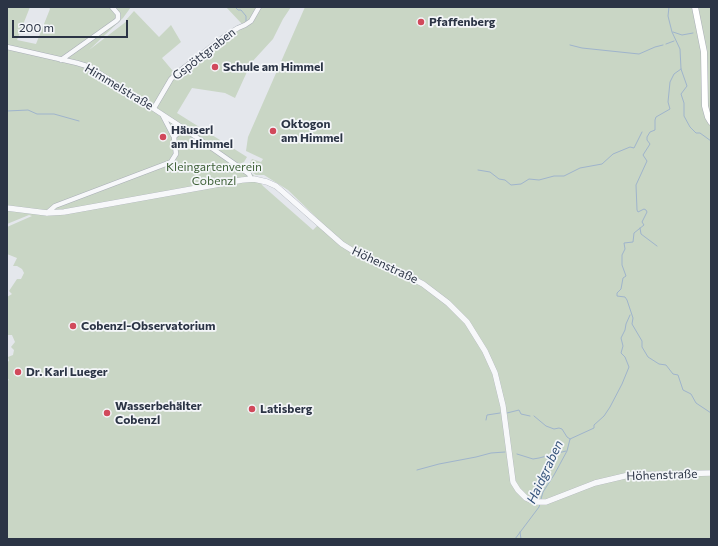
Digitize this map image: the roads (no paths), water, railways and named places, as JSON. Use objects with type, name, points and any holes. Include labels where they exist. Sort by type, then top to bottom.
[{"type":"main road","points":[[695,7],[704,52],[705,106],[708,118],[711,122]]},
{"type":"street","points":[[61,60],[118,19],[118,14],[112,7]]},
{"type":"street","name":"Gspöttgraben","points":[[154,108],[171,79],[176,74],[228,34],[245,25],[250,21],[260,7]]},
{"type":"street","name":"Himmelstraße","points":[[7,47],[84,64],[90,67],[160,112],[249,174],[250,179]]},
{"type":"street","name":"Himmelstraße","points":[[47,212],[49,209],[57,205],[171,162],[176,154],[174,137],[160,112]]},
{"type":"street","points":[[174,137],[183,128]]},
{"type":"street","name":"Höhenstraße","points":[[7,208],[47,212],[75,211],[250,179],[265,181],[276,186],[344,246],[362,257],[394,269],[417,280],[439,295],[462,316],[477,337],[491,362],[503,406],[513,482],[519,492],[531,501],[542,502],[550,500],[595,482],[622,476],[711,473]]},
{"type":"waterway","name":"Gspöttgraben","points":[[235,7],[238,10],[241,10],[246,16],[246,21]]},
{"type":"waterway","points":[[669,7],[668,16],[672,32],[680,49],[681,69],[687,86],[681,94],[684,103],[684,116],[690,127],[696,133],[700,133],[711,141]]},
{"type":"waterway","points":[[673,32],[682,35],[693,33]]},
{"type":"waterway","points":[[666,44],[674,41]]},
{"type":"waterway","points":[[570,45],[582,48],[639,54],[663,45]]},
{"type":"waterway","points":[[681,69],[674,74],[670,82],[668,102],[670,109],[656,117],[655,130],[650,132],[647,137],[650,144],[643,155],[647,161],[636,185],[637,210],[638,212],[644,209],[647,212],[642,222],[644,225],[634,233],[633,242],[624,243],[625,249],[622,255],[622,265],[626,276],[623,278],[621,289],[617,293],[617,296],[625,297],[627,300],[633,318],[632,324],[642,341],[642,347],[648,357],[659,364],[666,365],[673,374],[678,375],[683,390],[691,394],[696,403],[711,413]]},
{"type":"waterway","points":[[7,111],[28,110],[37,114],[54,114],[79,121]]},
{"type":"waterway","points":[[478,170],[490,172],[499,179],[505,180],[511,185],[521,184],[529,179],[539,180],[554,176],[564,176],[580,168],[602,164],[613,154],[630,147],[634,148],[642,132]]},
{"type":"waterway","points":[[640,228],[641,234],[657,246]]},
{"type":"waterway","name":"Haidgraben","points":[[541,499],[543,492],[567,451],[570,439],[594,428],[594,425],[604,416],[610,407],[622,384],[629,367],[625,357],[621,353],[623,346],[621,338],[630,315]]},
{"type":"waterway","points":[[507,413],[519,410],[521,414],[530,416]]},
{"type":"waterway","points":[[486,420],[487,415],[500,413]]},
{"type":"waterway","points":[[534,416],[546,426],[554,429],[562,429],[570,439]]},
{"type":"waterway","points":[[517,454],[533,459],[566,451]]},
{"type":"waterway","points":[[417,470],[491,453],[505,452]]},
{"type":"waterway","name":"Haidgraben","points":[[515,539],[540,504]]},
{"type":"waterway","name":"Haidgraben","points":[[520,532],[521,539]]},
{"type":"place","name":"Pfaffenberg","points":[[421,22]]},
{"type":"place","name":"Schule am Himmel","points":[[215,67]]},
{"type":"place","name":"Oktogon am Himmel","points":[[273,131]]},
{"type":"place","name":"Häuserl am Himmel","points":[[163,137]]},
{"type":"place","name":"Cobenzl-Observatorium","points":[[73,326]]},
{"type":"place","name":"Dr. Karl Lueger","points":[[18,372]]},
{"type":"place","name":"Latisberg","points":[[252,409]]},
{"type":"place","name":"Wasserbehälter Cobenzl","points":[[107,413]]},
{"type":"park label","name":"Kleingartenverein Cobenzl","points":[[214,174]]}]
